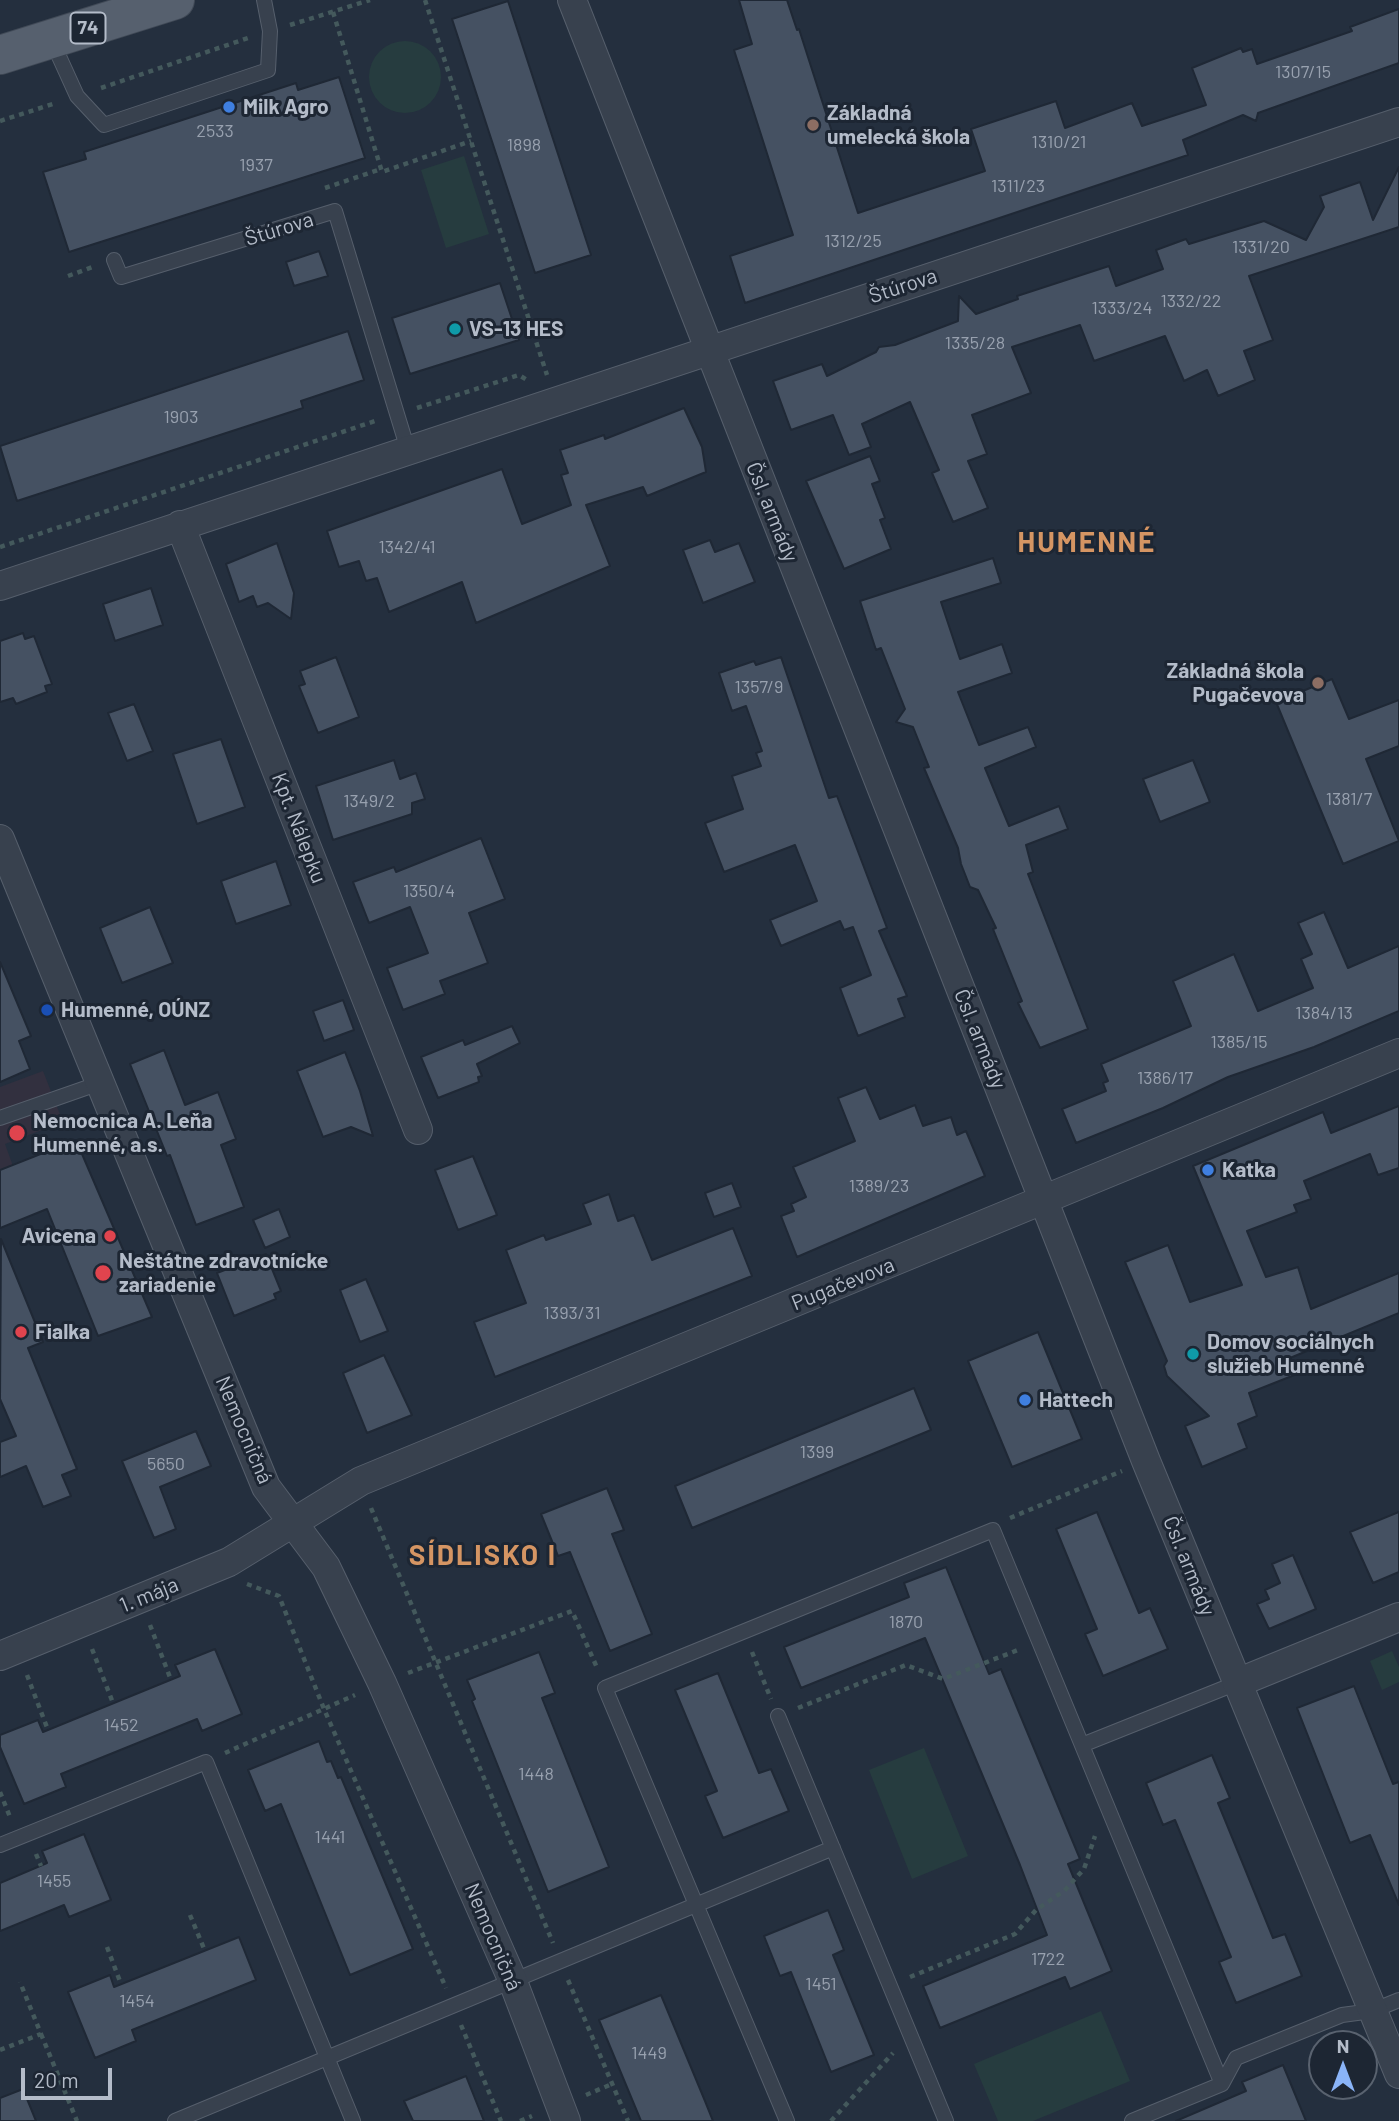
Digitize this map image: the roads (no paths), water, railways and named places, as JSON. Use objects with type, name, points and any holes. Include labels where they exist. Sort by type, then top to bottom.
[{"type":"main road","name":"74","points":[[0,55],[175,0]]},
{"type":"street","name":"Čsl. armády","points":[[572,0],[1146,1461],[1399,2074]]},
{"type":"street","name":"Štúrova","points":[[0,586],[1399,122]]},
{"type":"street","name":"Kpt. Nálepku","points":[[180,525],[418,1130]]},
{"type":"street","name":"Nemocničná","points":[[0,839],[266,1487],[326,1567],[382,1684],[512,1979],[566,2121]]},
{"type":"street","name":"Pugačevova","points":[[291,1523],[361,1481],[1399,1053]]},
{"type":"street","name":"1. mája","points":[[12,1661],[229,1562],[291,1523]]},
{"type":"street","points":[[1237,1684],[1399,1617]]},
{"type":"lane","points":[[51,40],[77,96],[104,125],[268,70],[270,31],[264,0]]},
{"type":"lane","name":"Štúrova","points":[[114,260],[121,277],[335,211],[408,450]]},
{"type":"lane","points":[[0,1118],[100,1083]]},
{"type":"lane","points":[[786,2121],[605,1688],[993,1530],[1223,2084]]},
{"type":"lane","points":[[1082,1745],[1237,1684]]},
{"type":"lane","points":[[778,1716],[946,2121]]},
{"type":"lane","points":[[0,1845],[206,1762],[353,2121]]},
{"type":"lane","points":[[175,2121],[833,1848]]},
{"type":"lane","points":[[1132,2121],[1223,2084],[1236,2058],[1342,2015],[1372,2011],[1399,2000]]},
{"type":"place","name":"Milk Agro","points":[[229,107]]},
{"type":"place","name":"Základná umelecká škola","points":[[813,125]]},
{"type":"place","name":"VS-13 HES","points":[[455,329]]},
{"type":"place","name":"Základná škola Pugačevova","points":[[1318,683]]},
{"type":"place","name":"Humenné, OÚNZ","points":[[47,1010]]},
{"type":"place","name":"Nemocnica A. Leňa Humenné, a.s.","points":[[17,1133]]},
{"type":"place","name":"Katka","points":[[1208,1170]]},
{"type":"place","name":"Avicena","points":[[110,1236]]},
{"type":"place","name":"Neštátne zdravotnícke zariadenie","points":[[103,1273]]},
{"type":"place","name":"Fialka","points":[[21,1332]]},
{"type":"place","name":"Domov sociálnych služieb Humenné","points":[[1193,1354]]},
{"type":"place","name":"Hattech","points":[[1025,1400]]},
{"type":"district","name":"HUMENNÉ","points":[[1087,543]]},
{"type":"district","name":"SÍDLISKO I","points":[[483,1556]]}]
